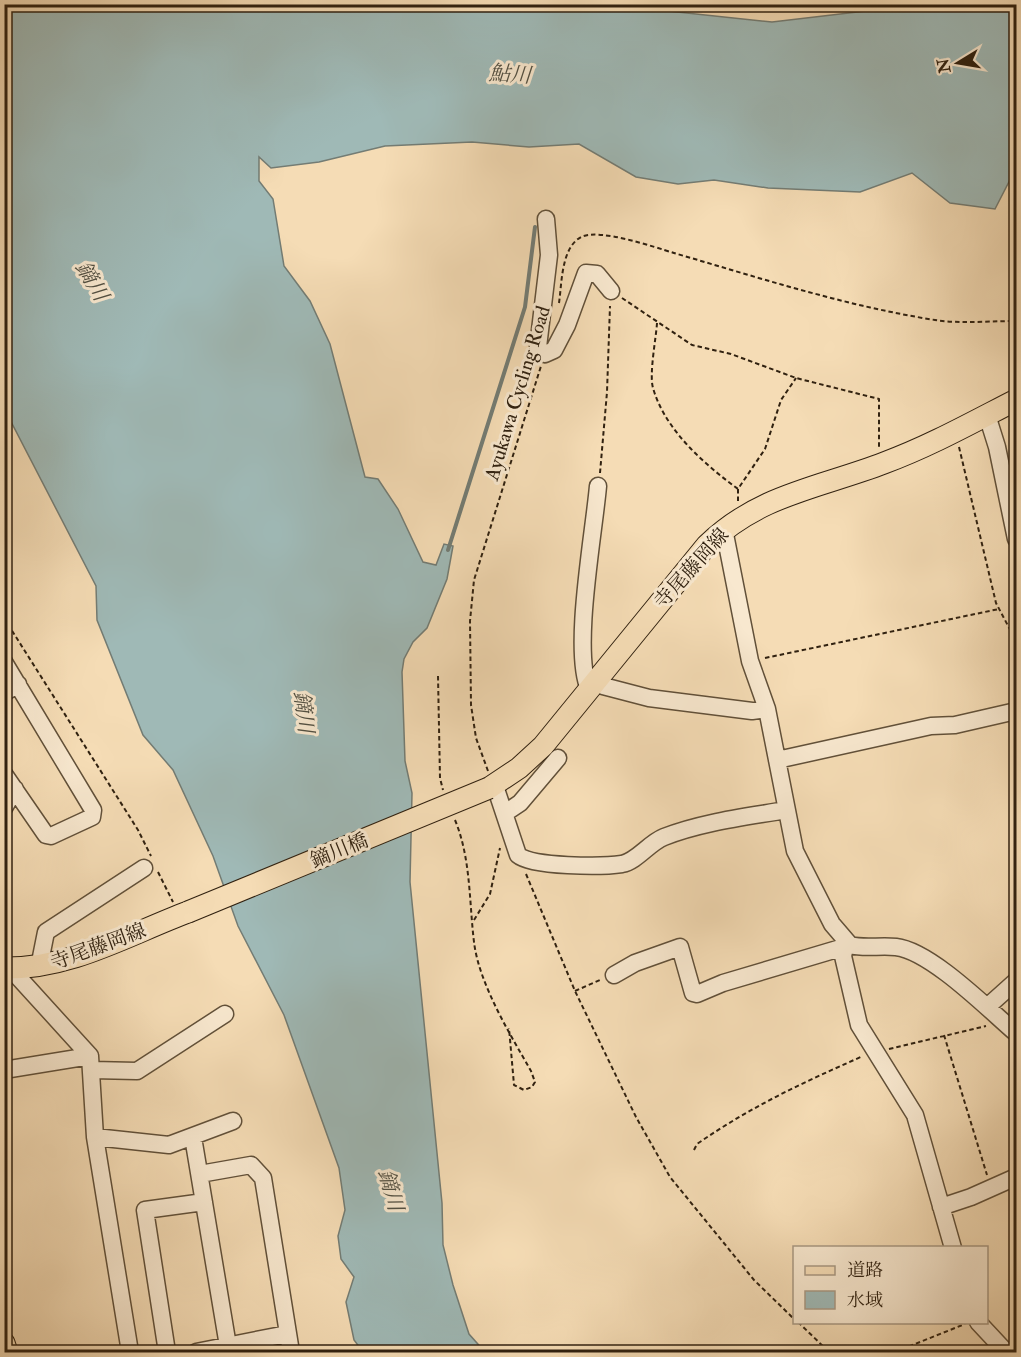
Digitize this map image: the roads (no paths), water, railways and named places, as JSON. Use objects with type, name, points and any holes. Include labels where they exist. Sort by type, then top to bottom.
[{"type":"main road","name":"寺尾藤岡線","points":[[492,787],[543,746],[707,545],[732,523],[775,499],[880,465],[955,432],[1017,400]]},
{"type":"main road","name":"鏑川橋","points":[[184,914],[492,787]]},
{"type":"main road","name":"寺尾藤岡線","points":[[7,968],[43,966],[84,956],[184,914]]},
{"type":"main road","points":[[4,1342],[7,1353]]},
{"type":"street","points":[[546,219],[549,255],[538,347],[545,354],[554,350],[586,273],[597,274],[611,291]]},
{"type":"street","points":[[987,415],[997,447],[1017,539]]},
{"type":"street","points":[[598,486],[581,651],[585,679],[593,685],[649,698],[752,711],[766,709]]},
{"type":"street","points":[[732,523],[750,661],[766,709],[795,851],[845,945],[843,956],[854,1010],[874,1052],[915,1115],[953,1246]]},
{"type":"street","points":[[4,662],[11,689],[93,810],[92,817],[46,835],[4,774]]},
{"type":"street","points":[[777,760],[930,726],[955,725],[1017,711]]},
{"type":"street","points":[[505,813],[520,803],[558,758]]},
{"type":"street","points":[[492,787],[505,813],[518,855],[528,861],[597,865],[625,863],[665,836],[731,819],[786,810]]},
{"type":"street","points":[[4,808],[15,789]]},
{"type":"street","points":[[43,966],[41,957],[46,932],[144,868]]},
{"type":"street","points":[[614,975],[635,963],[680,947],[693,993],[697,994],[723,983],[845,945],[867,948],[896,947],[914,952],[935,966],[1017,1033]]},
{"type":"street","points":[[7,968],[91,1063],[95,1137],[130,1353]]},
{"type":"street","points":[[987,1007],[1017,981]]},
{"type":"street","points":[[4,1070],[91,1063],[137,1071],[225,1014]]},
{"type":"street","points":[[95,1137],[169,1145],[233,1120]]},
{"type":"street","points":[[193,1137],[228,1346]]},
{"type":"street","points":[[200,1174],[251,1165],[263,1178],[291,1353]]},
{"type":"street","points":[[941,1207],[992,1189],[1017,1177]]},
{"type":"street","points":[[167,1353],[145,1210],[204,1202]]},
{"type":"street","points":[[979,1324],[1006,1353]]},
{"type":"street","points":[[196,1353],[287,1334]]},
{"type":"water","points":[[602,4],[772,22],[917,5],[1016,5],[1016,168],[995,209],[950,203],[912,173],[860,192],[768,188],[714,180],[678,184],[636,177],[579,144],[529,147],[472,142],[385,146],[319,162],[271,168],[259,157],[259,181],[273,199],[284,266],[310,301],[330,344],[365,477],[378,479],[398,509],[423,562],[436,565],[444,544],[453,546],[447,579],[427,628],[413,642],[404,659],[402,672],[405,761],[412,793],[410,882],[442,1203],[443,1245],[469,1334],[485,1352],[363,1352],[354,1340],[346,1302],[354,1277],[341,1259],[338,1236],[345,1210],[339,1168],[284,1015],[238,926],[213,856],[173,770],[143,735],[97,620],[96,586],[5,410],[4,5]]},
{"type":"waterway","points":[[448,550],[525,307],[535,227]]},
{"type":"water label","name":"鮎川","points":[[510,74]]},
{"type":"water label","name":"鏑川","points":[[92,281]]},
{"type":"water label","name":"鏑川","points":[[304,712]]},
{"type":"water label","name":"鏑川","points":[[391,1190]]}]
